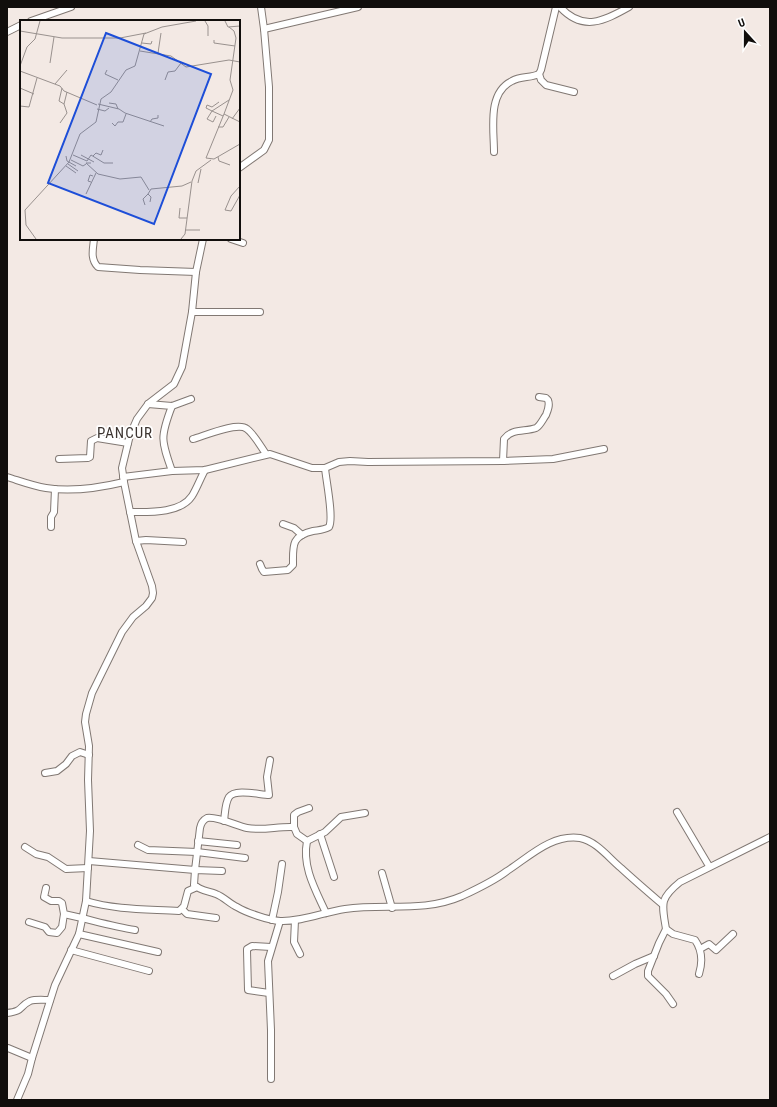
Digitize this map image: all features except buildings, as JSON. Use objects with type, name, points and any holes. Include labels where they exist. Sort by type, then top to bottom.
[{"type":"street","points":[[34,20],[72,7]]},
{"type":"street","points":[[240,167],[264,150],[269,140],[270,110],[261,7]]},
{"type":"street","points":[[264,29],[333,10],[358,7]]},
{"type":"street","points":[[556,7],[539,74],[541,80],[546,85],[574,92]]},
{"type":"street","points":[[560,7],[572,17],[593,22],[601,21],[629,7]]},
{"type":"street","points":[[7,32],[20,26]]},
{"type":"street","points":[[494,152],[494,119],[498,95],[507,83],[539,74]]},
{"type":"street","points":[[94,240],[93,258],[98,267],[196,272]]},
{"type":"street","points":[[17,1100],[26,1080],[55,985],[79,934],[83,918],[86,901],[90,831],[88,780],[90,746],[85,719],[92,693],[127,624],[146,606],[152,598],[153,593],[152,586],[136,541],[123,480],[122,468],[128,443],[137,419],[148,404],[174,384],[177,379],[184,357],[192,312],[196,272],[203,240]]},
{"type":"street","points":[[234,240],[243,243]]},
{"type":"street","points":[[192,312],[260,312]]},
{"type":"street","points":[[502,461],[505,436],[515,431],[535,428],[546,415],[548,411],[548,400],[546,398],[539,397]]},
{"type":"street","points":[[148,404],[172,406],[191,400]]},
{"type":"street","points":[[172,406],[162,438],[164,450],[172,471]]},
{"type":"street","points":[[193,439],[235,426],[242,426],[247,428],[266,454]]},
{"type":"street","points":[[59,459],[90,457],[91,441],[96,438],[128,443]]},
{"type":"street","points":[[7,477],[38,486],[55,489],[91,488],[123,480],[172,471],[205,470],[266,454],[274,455],[312,468],[325,468],[340,462],[350,461],[502,461],[553,459],[604,449]]},
{"type":"street","points":[[260,564],[264,572],[288,570],[293,565],[293,548],[296,539],[302,535],[325,529],[331,524],[331,510],[325,468]]},
{"type":"street","points":[[130,512],[169,510],[184,503],[191,496],[205,470]]},
{"type":"street","points":[[51,527],[51,517],[54,512],[55,489]]},
{"type":"street","points":[[283,524],[294,528],[302,535]]},
{"type":"street","points":[[136,541],[146,540],[183,542]]},
{"type":"street","points":[[44,773],[57,771],[66,764],[72,756],[80,752],[89,754]]},
{"type":"street","points":[[224,821],[230,796],[236,793],[269,795],[267,777],[270,760]]},
{"type":"street","points":[[306,841],[297,834],[294,827],[294,815],[310,808]]},
{"type":"street","points":[[677,812],[709,866]]},
{"type":"street","points":[[306,841],[329,829],[341,817],[364,813]]},
{"type":"street","points":[[294,827],[257,829],[247,828],[213,818],[206,819],[202,822],[198,841],[194,883],[197,887],[217,894],[238,908],[272,920],[280,921],[295,920],[347,909],[419,906],[450,901],[507,871],[541,847],[560,839],[568,838],[586,840],[595,845],[662,904]]},
{"type":"street","points":[[320,834],[334,877]]},
{"type":"street","points":[[673,1004],[666,994],[648,976],[648,971],[666,929],[662,904],[665,897],[680,882],[709,866],[770,837]]},
{"type":"street","points":[[198,841],[237,845]]},
{"type":"street","points":[[306,841],[305,859],[309,875],[326,913]]},
{"type":"street","points":[[138,845],[148,850],[197,852],[245,858]]},
{"type":"street","points":[[25,847],[36,854],[48,857],[66,868],[88,868]]},
{"type":"street","points":[[89,861],[222,871]]},
{"type":"street","points":[[272,920],[282,864]]},
{"type":"street","points":[[382,873],[392,908]]},
{"type":"street","points":[[182,909],[188,891],[197,887]]},
{"type":"street","points":[[29,922],[45,927],[49,932],[56,934],[62,927],[64,914],[62,903],[59,901],[51,901],[44,897],[46,888]]},
{"type":"street","points":[[86,901],[102,906],[144,910],[179,911],[182,909]]},
{"type":"street","points":[[182,909],[187,914],[216,918]]},
{"type":"street","points":[[64,914],[135,930]]},
{"type":"street","points":[[295,920],[294,942],[300,954]]},
{"type":"street","points":[[271,1079],[272,1030],[268,961],[280,921]]},
{"type":"street","points":[[666,929],[673,934],[694,940],[700,949],[701,962],[699,974]]},
{"type":"street","points":[[79,934],[158,952]]},
{"type":"street","points":[[700,949],[709,944],[716,950],[733,934]]},
{"type":"street","points":[[269,993],[248,990],[246,951],[252,946],[271,947]]},
{"type":"street","points":[[72,950],[150,972]]},
{"type":"street","points":[[613,976],[654,956]]},
{"type":"street","points":[[7,1013],[16,1012],[26,1003],[34,1000],[50,1000]]},
{"type":"street","points":[[8,1048],[32,1058]]},
{"type":"district","name":"PANCUR","points":[[125,433]]}]
